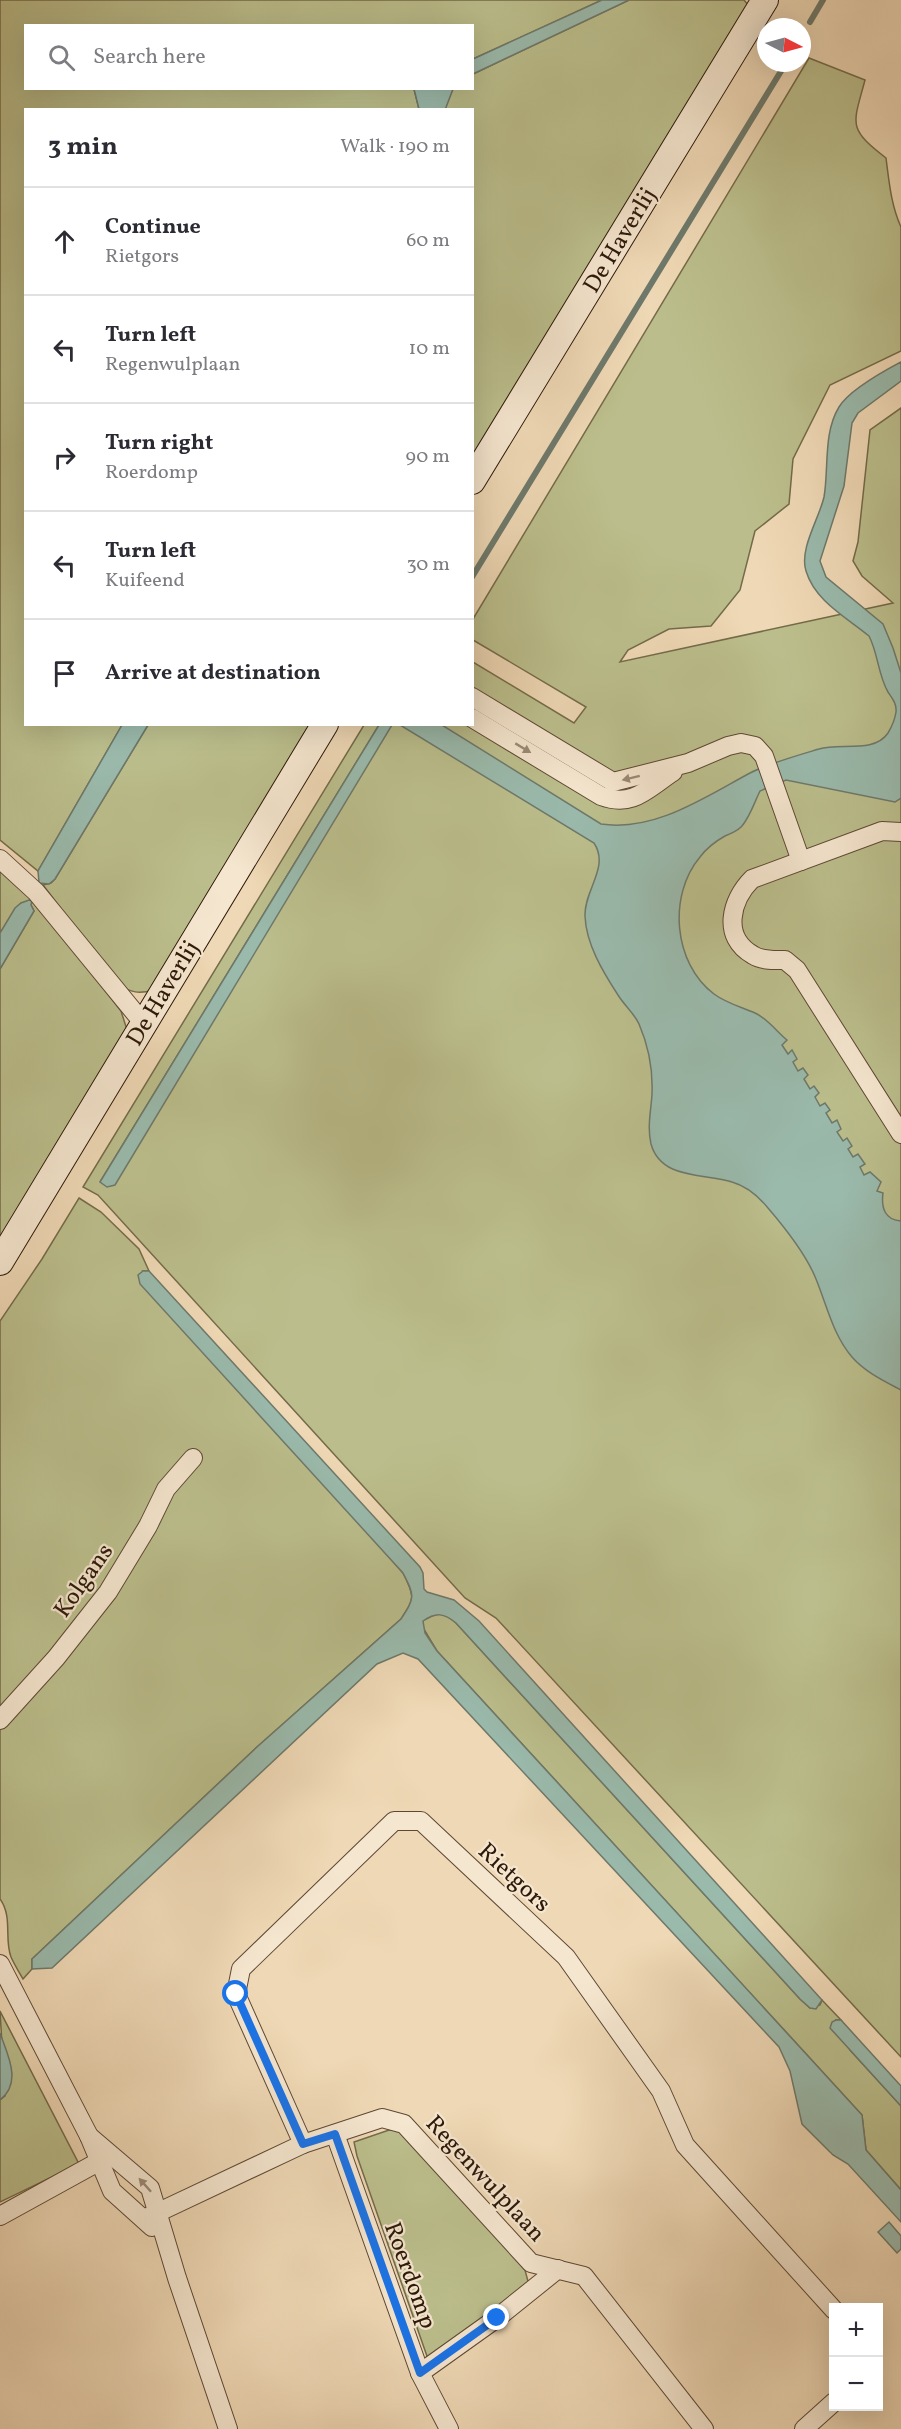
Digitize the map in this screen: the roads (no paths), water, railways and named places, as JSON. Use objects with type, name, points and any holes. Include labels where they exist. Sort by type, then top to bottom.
[{"type":"street","name":"De Haverlij","points":[[474,478],[765,0]]},
{"type":"street","points":[[474,698],[613,782],[688,763],[728,746],[741,743],[756,746],[764,756],[801,861]]},
{"type":"street","points":[[474,719],[601,796],[616,801],[632,799],[688,763]]},
{"type":"street","name":"De Haverlij","points":[[0,1262],[323,726]]},
{"type":"street","points":[[901,832],[882,831],[752,879],[741,890],[733,908],[733,929],[741,945],[754,956],[768,960],[786,960],[797,970],[901,1134]]},
{"type":"street","points":[[0,859],[36,892],[144,1024]]},
{"type":"street","name":"Kolgans","points":[[0,1720],[56,1658],[108,1592],[148,1526],[166,1489],[193,1458]]},
{"type":"street","name":"Rietgors","points":[[303,2144],[236,1994],[241,1969],[394,1821],[421,1821],[566,1958],[661,2091],[685,2145],[829,2304]]},
{"type":"street","points":[[0,1964],[89,2136],[105,2158],[150,2188],[151,2216]]},
{"type":"street","name":"Regenwulplaan","points":[[151,2216],[303,2144],[382,2118],[404,2124],[531,2263],[584,2276],[704,2429]]},
{"type":"street","name":"Roerdomp","points":[[335,2134],[420,2373],[449,2429]]},
{"type":"street","points":[[105,2158],[112,2191],[151,2216],[165,2239],[228,2429]]},
{"type":"street","points":[[0,2217],[105,2158]]},
{"type":"street","points":[[420,2373],[497,2318],[558,2269]]},
{"type":"street","points":[[804,2429],[829,2406]]},
{"type":"waterway","points":[[811,20],[823,0]]},
{"type":"waterway","points":[[474,574],[781,72]]}]
